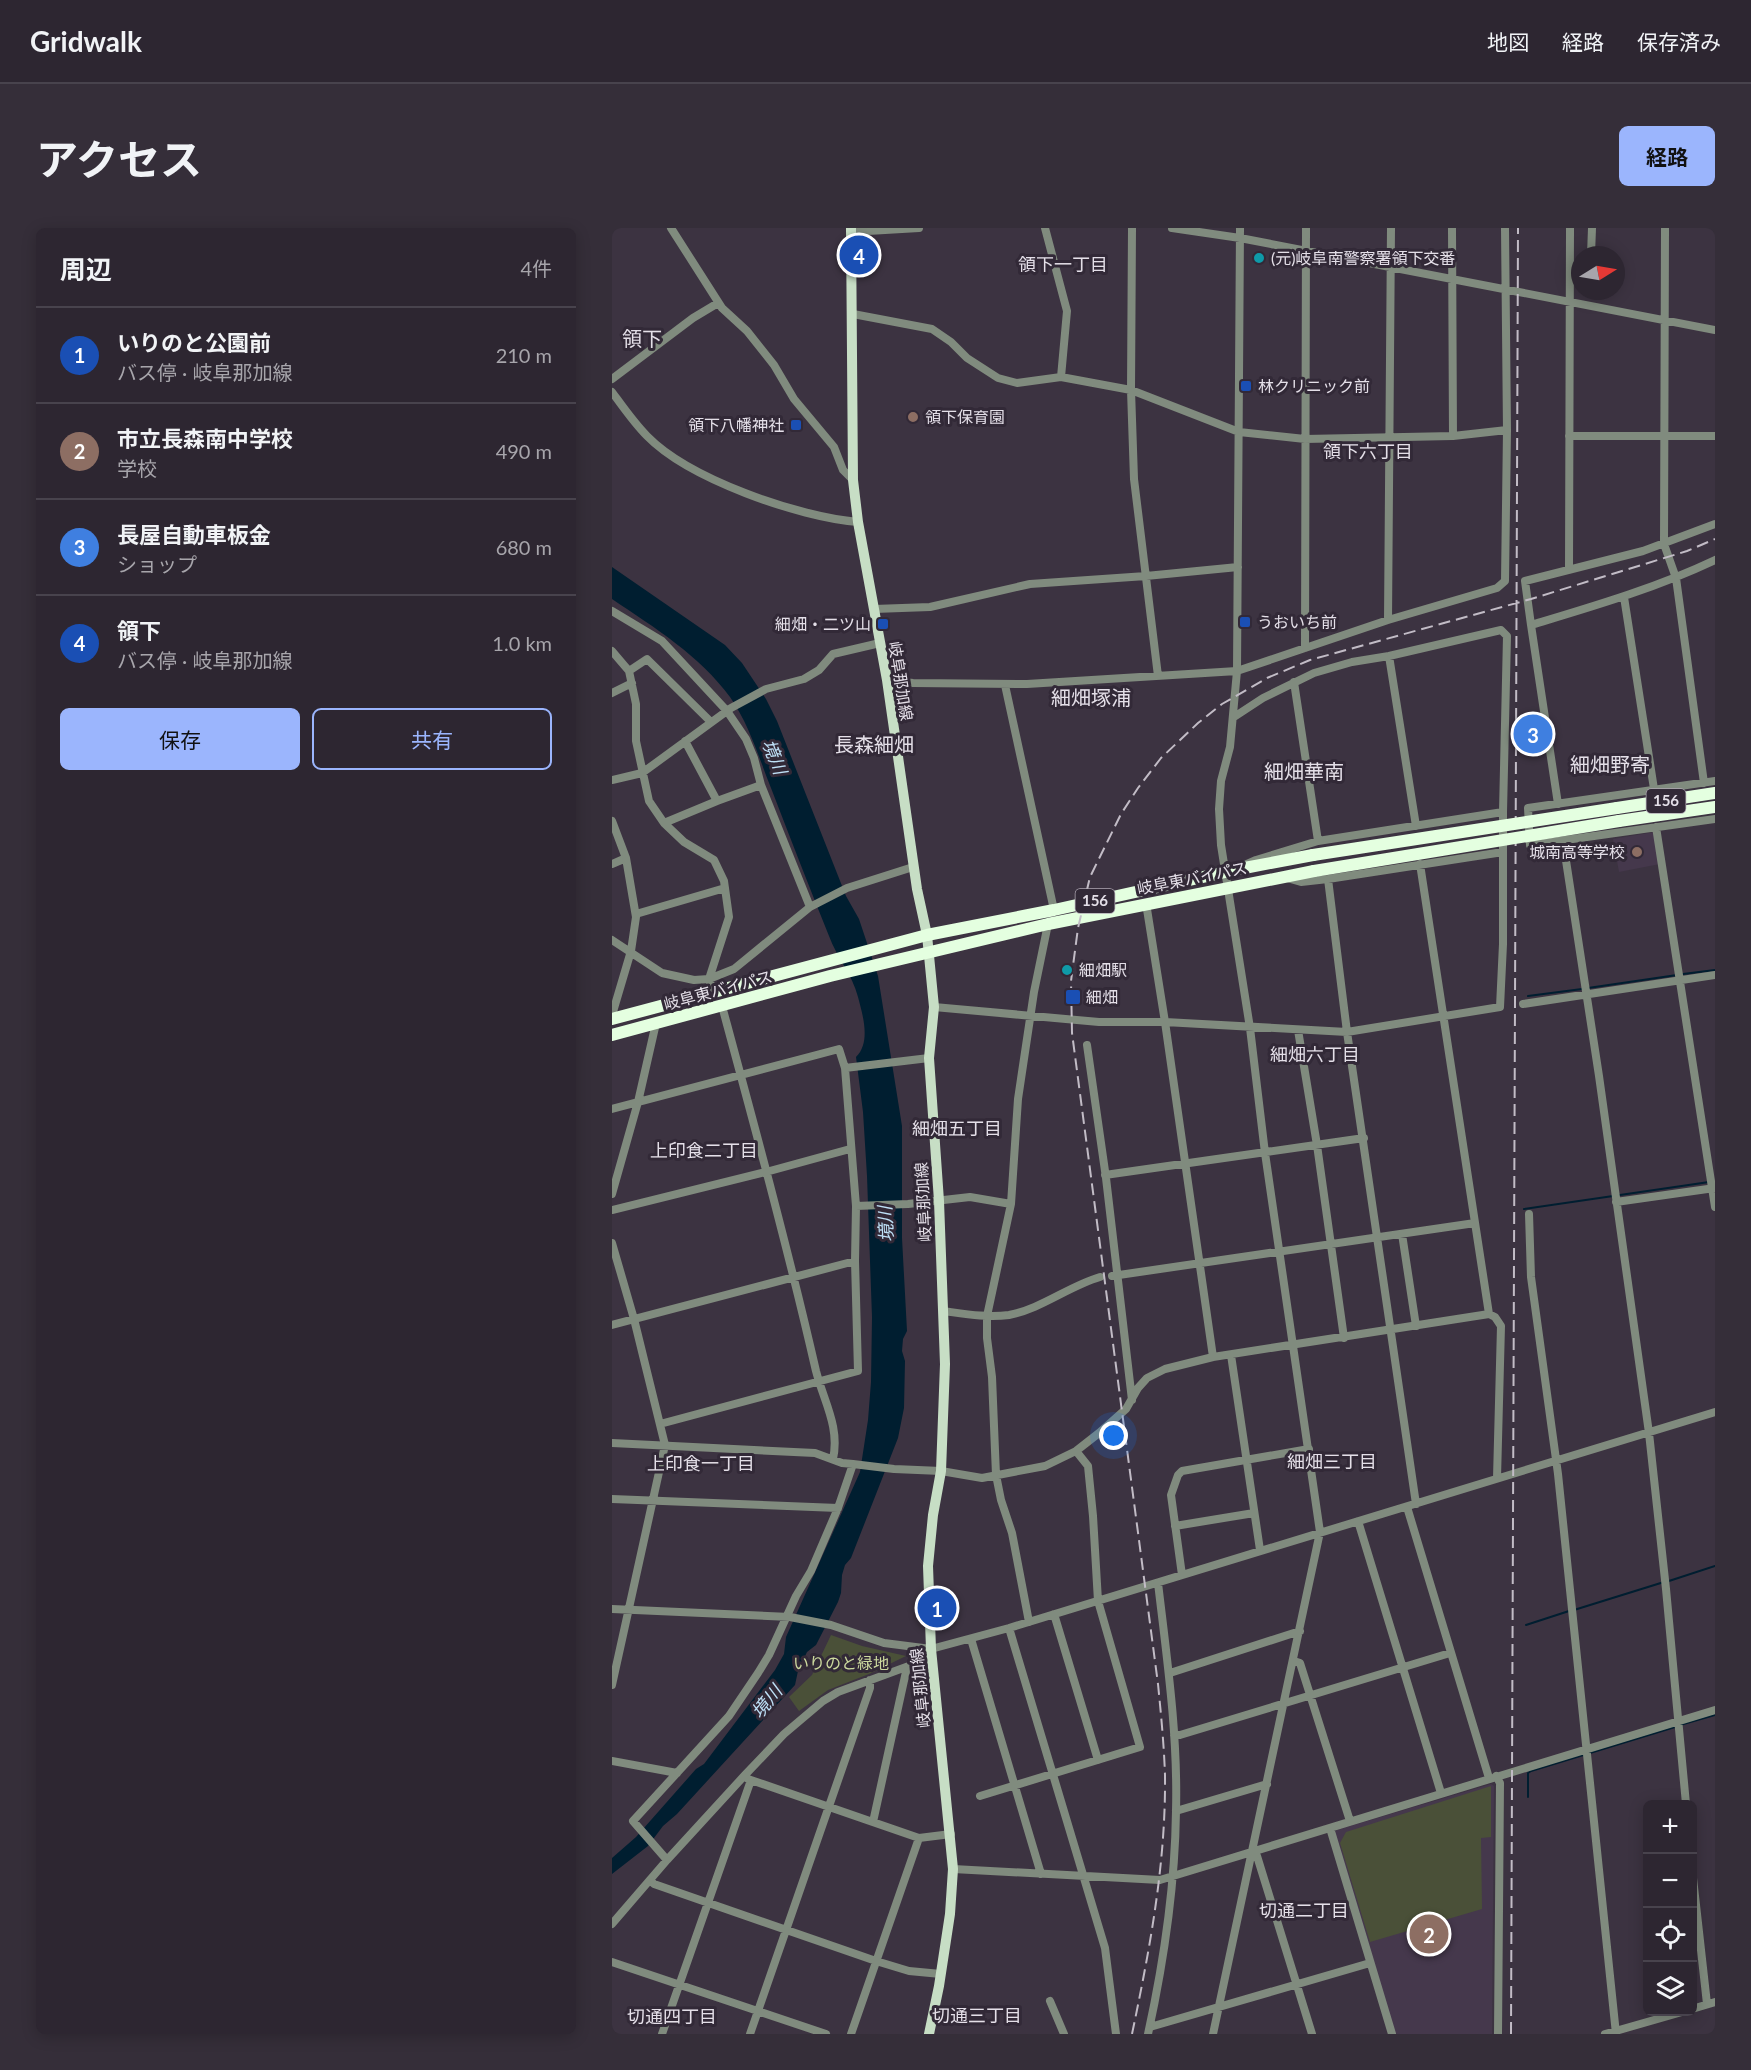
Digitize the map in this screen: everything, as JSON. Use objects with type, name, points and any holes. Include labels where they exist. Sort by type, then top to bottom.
[{"type":"highway","name":"岐阜東バイパス","points":[[612,1017],[711,985],[820,963],[927,935],[1054,910],[1239,869],[1313,855],[1715,793]]},
{"type":"highway","name":"岐阜東バイパス","points":[[612,1035],[825,978],[1048,924],[1146,903],[1314,871],[1715,807]]},
{"type":"main road","name":"岐阜那加線","points":[[851,230],[853,480],[858,522],[887,680],[914,867],[927,935],[934,1007],[929,1058],[939,1201],[945,1364],[941,1471],[933,1515],[928,1566],[931,1649],[953,1869],[950,1914],[929,2034]]},
{"type":"street","points":[[671,228],[718,303],[747,331],[774,365],[794,399],[834,447],[843,470],[853,480]]},
{"type":"street","points":[[851,230],[919,228]]},
{"type":"street","points":[[1045,228],[1067,311],[1061,377]]},
{"type":"street","points":[[1132,228],[1131,390],[1134,479],[1158,676]]},
{"type":"street","points":[[1172,228],[1240,233],[1306,252],[1569,300],[1715,330]]},
{"type":"street","points":[[1305,648],[1306,228]]},
{"type":"street","points":[[1388,620],[1391,228]]},
{"type":"street","points":[[1452,228],[1453,436]]},
{"type":"street","points":[[887,680],[913,683],[1005,685],[1237,671],[1388,620],[1497,588],[1505,581],[1507,430],[1505,228]]},
{"type":"street","points":[[1569,570],[1570,228]]},
{"type":"street","points":[[1591,246],[1592,228]]},
{"type":"street","points":[[1665,228],[1664,544],[1676,578],[1704,783]]},
{"type":"street","points":[[1213,2034],[1320,1532],[1265,1153],[1250,1028],[1221,845],[1221,781],[1230,747],[1237,671],[1240,233]]},
{"type":"street","points":[[612,379],[693,318],[718,303]]},
{"type":"street","points":[[853,314],[932,329],[951,342],[974,363],[998,378],[1017,383],[1061,377],[1131,390],[1239,432],[1305,439],[1453,436],[1507,430]]},
{"type":"street","points":[[612,392],[647,436],[689,467],[744,491],[808,514],[858,522]]},
{"type":"street","points":[[1569,436],[1715,436]]},
{"type":"street","points":[[1558,804],[1526,581],[1664,544],[1715,524]]},
{"type":"street","points":[[1531,625],[1624,597],[1676,578],[1715,560]]},
{"type":"street","points":[[874,609],[930,607],[1030,584],[1238,567]]},
{"type":"street","points":[[1624,597],[1654,789]]},
{"type":"street","points":[[612,611],[662,641],[729,710],[754,758],[761,785],[811,907]]},
{"type":"street","points":[[934,1007],[1099,1022],[1165,1022],[1347,1032],[1500,1007],[1503,944],[1507,636],[1501,630],[1323,670],[1294,682],[1234,717]]},
{"type":"street","points":[[612,780],[642,773],[711,722],[766,688],[804,679],[819,670],[833,654],[880,643]]},
{"type":"street","points":[[612,651],[629,671],[632,683],[636,704],[636,741],[649,801],[664,823],[684,842],[714,860],[725,888],[729,917],[711,985]]},
{"type":"street","points":[[1389,656],[1416,826]]},
{"type":"street","points":[[629,671],[647,659],[711,722]]},
{"type":"street","points":[[1294,682],[1318,841]]},
{"type":"street","points":[[612,693],[632,683]]},
{"type":"street","points":[[1005,685],[1054,910]]},
{"type":"street","points":[[685,741],[717,801]]},
{"type":"street","points":[[1715,781],[1528,808],[1530,845],[1715,819]]},
{"type":"street","points":[[664,823],[761,785]]},
{"type":"street","points":[[1239,869],[1256,860],[1318,841],[1503,812]]},
{"type":"street","points":[[612,821],[626,858],[636,914],[631,951],[612,1017]]},
{"type":"street","points":[[1656,827],[1715,1207]]},
{"type":"street","points":[[1563,841],[1649,1433],[1686,1800]]},
{"type":"street","points":[[1284,877],[1301,882],[1328,879],[1503,852]]},
{"type":"street","points":[[612,864],[626,858]]},
{"type":"street","points":[[1420,864],[1489,1314]]},
{"type":"street","points":[[711,985],[811,907],[847,888],[914,867]]},
{"type":"street","points":[[1328,879],[1347,1032],[1416,1504]]},
{"type":"street","points":[[636,914],[725,888]]},
{"type":"street","points":[[1146,903],[1214,1357]]},
{"type":"street","points":[[1029,1622],[1012,1533],[1001,1500],[996,1475],[987,1316],[1011,1204],[1015,1122],[1029,1017],[1048,924]]},
{"type":"street","points":[[612,940],[662,973],[711,985]]},
{"type":"street","points":[[1523,1004],[1715,975]]},
{"type":"street","points":[[722,1006],[795,1277],[819,1381],[836,1432],[833,1459]]},
{"type":"street","points":[[612,1194],[638,1102],[656,1023]]},
{"type":"street","points":[[1298,1030],[1317,1145],[1329,1244],[1344,1338]]},
{"type":"street","points":[[1087,1045],[1132,1400]]},
{"type":"street","points":[[612,1109],[839,1049],[845,1068],[855,1206],[858,1371],[660,1424]]},
{"type":"street","points":[[845,1068],[929,1058]]},
{"type":"street","points":[[1105,1175],[1364,1138]]},
{"type":"street","points":[[612,1210],[850,1149]]},
{"type":"street","points":[[1616,1202],[1714,1189]]},
{"type":"street","points":[[855,1206],[908,1204],[970,1197],[1011,1204]]},
{"type":"street","points":[[1529,1214],[1531,1277],[1556,1461],[1616,2032]]},
{"type":"street","points":[[1115,1275],[1475,1223]]},
{"type":"street","points":[[1402,1234],[1416,1326]]},
{"type":"street","points":[[612,1243],[666,1445],[612,1685]]},
{"type":"street","points":[[612,1325],[855,1261]]},
{"type":"street","points":[[943,1311],[987,1316],[1010,1315],[1100,1277]]},
{"type":"street","points":[[612,1443],[815,1453],[855,1465],[941,1471],[982,1478],[1045,1466],[1076,1451],[1099,1433],[1132,1400],[1138,1388],[1148,1378],[1165,1369],[1214,1357],[1489,1314],[1495,1317],[1501,1326],[1497,1478]]},
{"type":"street","points":[[1231,1355],[1260,1550]]},
{"type":"street","points":[[612,1609],[788,1617],[831,1625],[884,1643],[931,1649],[1029,1622],[1715,1412]]},
{"type":"street","points":[[1182,1575],[1171,1495],[1178,1475],[1182,1471],[1309,1449]]},
{"type":"street","points":[[980,1797],[1140,1747],[1098,1601],[1088,1466],[1076,1451]]},
{"type":"street","points":[[667,1860],[633,1821],[729,1716],[769,1655],[811,1571],[855,1465]]},
{"type":"street","points":[[612,1499],[838,1508]]},
{"type":"street","points":[[1407,1507],[1450,1653],[1492,1777],[1500,1783],[1498,2034]]},
{"type":"street","points":[[1175,1526],[1254,1513]]},
{"type":"street","points":[[1358,1521],[1440,1793]]},
{"type":"street","points":[[1158,1583],[1170,1673],[1176,1811],[1173,1876],[1149,2031],[1218,2007],[1370,1963]]},
{"type":"street","points":[[1054,1614],[1098,1760]]},
{"type":"street","points":[[1009,1628],[1105,1948],[1116,2034]]},
{"type":"street","points":[[1170,1673],[1300,1631]]},
{"type":"street","points":[[971,1639],[1041,1874]]},
{"type":"street","points":[[612,1924],[667,1860],[747,1778],[784,1734],[823,1701],[838,1692],[917,1663],[931,1649]]},
{"type":"street","points":[[1174,1735],[1450,1653]]},
{"type":"street","points":[[1294,1660],[1300,1663],[1350,1821]]},
{"type":"street","points":[[873,1822],[907,1667]]},
{"type":"street","points":[[750,2034],[830,1807],[870,1688],[870,1680]]},
{"type":"street","points":[[953,1869],[1160,1880],[1715,1710]]},
{"type":"street","points":[[612,1761],[677,1773]]},
{"type":"street","points":[[747,1778],[919,1838],[951,1834]]},
{"type":"street","points":[[662,2034],[747,1778]]},
{"type":"street","points":[[1176,1811],[1267,1784]]},
{"type":"street","points":[[1330,1828],[1392,2034]]},
{"type":"street","points":[[851,2034],[919,1838]]},
{"type":"street","points":[[1252,1852],[1257,1856],[1312,2034]]},
{"type":"street","points":[[650,1880],[654,1884],[707,1903],[876,1961],[909,1971],[941,1974]]},
{"type":"street","points":[[1697,1904],[1711,2003]]},
{"type":"street","points":[[612,1962],[826,2034]]},
{"type":"street","points":[[1050,2001],[1064,2034]]},
{"type":"street","points":[[1605,2034],[1669,2016]]},
{"type":"shaded area","points":[[1541,715],[1547,751],[1522,756],[1521,718]]},
{"type":"shaded area","name":"城南高等学校","points":[[1655,832],[1660,864],[1619,872],[1613,839]]},
{"type":"shaded area","points":[[1491,1784],[1494,1786],[1492,2034],[1395,2034],[1334,1833],[1337,1830]]},
{"type":"green space","name":"いりのと緑地","points":[[831,1635],[862,1646],[906,1656],[828,1690],[799,1711],[789,1697],[812,1675]]},
{"type":"green space","points":[[1491,1786],[1491,1837],[1481,1838],[1482,1909],[1370,1942],[1340,1843],[1346,1832]]},
{"type":"water","name":"境川","points":[[612,567],[725,645],[742,663],[766,699],[777,721],[846,896],[859,919],[878,976],[902,1126],[902,1238],[907,1331],[903,1339],[902,1351],[905,1361],[904,1408],[898,1438],[851,1558],[845,1565],[838,1602],[816,1645],[807,1652],[798,1671],[795,1685],[677,1814],[663,1826],[648,1846],[612,1874],[612,1858],[636,1837],[696,1769],[704,1764],[775,1670],[784,1654],[786,1637],[860,1472],[871,1382],[872,1317],[867,1176],[863,1112],[856,1057],[861,1051],[865,1036],[862,1012],[855,989],[832,944],[753,741],[737,707],[718,682],[690,655],[612,599]]},
{"type":"waterway","points":[[1683,974],[1715,970]]},
{"type":"waterway","points":[[1588,988],[1677,975]]},
{"type":"waterway","points":[[1528,996],[1582,989]]},
{"type":"waterway","points":[[1524,1209],[1709,1182]]},
{"type":"waterway","points":[[1669,1581],[1715,1566]]},
{"type":"waterway","points":[[1574,1610],[1664,1582]]},
{"type":"waterway","points":[[1526,1625],[1569,1611]]},
{"type":"waterway","points":[[1680,1725],[1715,1715]]},
{"type":"waterway","points":[[1528,1797],[1528,1773],[1531,1771],[1675,1727]]},
{"type":"railway","points":[[1511,2034],[1518,228]]},
{"type":"railway","points":[[1132,2034],[1151,1937],[1160,1873],[1165,1775],[1158,1684],[1072,1033],[1071,981],[1078,928],[1090,877],[1121,814],[1161,758],[1222,704],[1267,678],[1310,660],[1531,599],[1687,551],[1715,539]]},
{"type":"place","name":"領下","points":[[859,255]]},
{"type":"place","name":"(元)岐阜南警察署領下交番","points":[[1259,258]]},
{"type":"place","name":"林クリニック前","points":[[1246,386]]},
{"type":"place","name":"領下保育園","points":[[913,417]]},
{"type":"place","name":"領下八幡神社","points":[[796,425]]},
{"type":"place","name":"うおいち前","points":[[1245,622]]},
{"type":"place","name":"細畑・二ツ山","points":[[883,624]]},
{"type":"place","name":"長屋自動車板金","points":[[1533,734]]},
{"type":"place","name":"城南高等学校","points":[[1637,852]]},
{"type":"place","name":"細畑駅","points":[[1067,970]]},
{"type":"place","name":"細畑","points":[[1073,997]]},
{"type":"place","name":"いりのと公園前","points":[[937,1608]]},
{"type":"place","name":"市立長森南中学校","points":[[1429,1934]]},
{"type":"district","name":"領下一丁目","points":[[1063,265]]},
{"type":"district","name":"領下","points":[[642,339]]},
{"type":"district","name":"領下六丁目","points":[[1368,452]]},
{"type":"district","name":"細畑塚浦","points":[[1091,698]]},
{"type":"district","name":"長森細畑","points":[[874,745]]},
{"type":"district","name":"細畑野寄","points":[[1610,765]]},
{"type":"district","name":"細畑華南","points":[[1304,772]]},
{"type":"district","name":"細畑六丁目","points":[[1315,1055]]},
{"type":"district","name":"細畑五丁目","points":[[957,1129]]},
{"type":"district","name":"上印食二丁目","points":[[704,1151]]},
{"type":"district","name":"細畑三丁目","points":[[1332,1462]]},
{"type":"district","name":"上印食一丁目","points":[[701,1464]]},
{"type":"district","name":"切通二丁目","points":[[1304,1911]]},
{"type":"district","name":"切通三丁目","points":[[977,2016]]},
{"type":"district","name":"切通四丁目","points":[[672,2017]]}]
